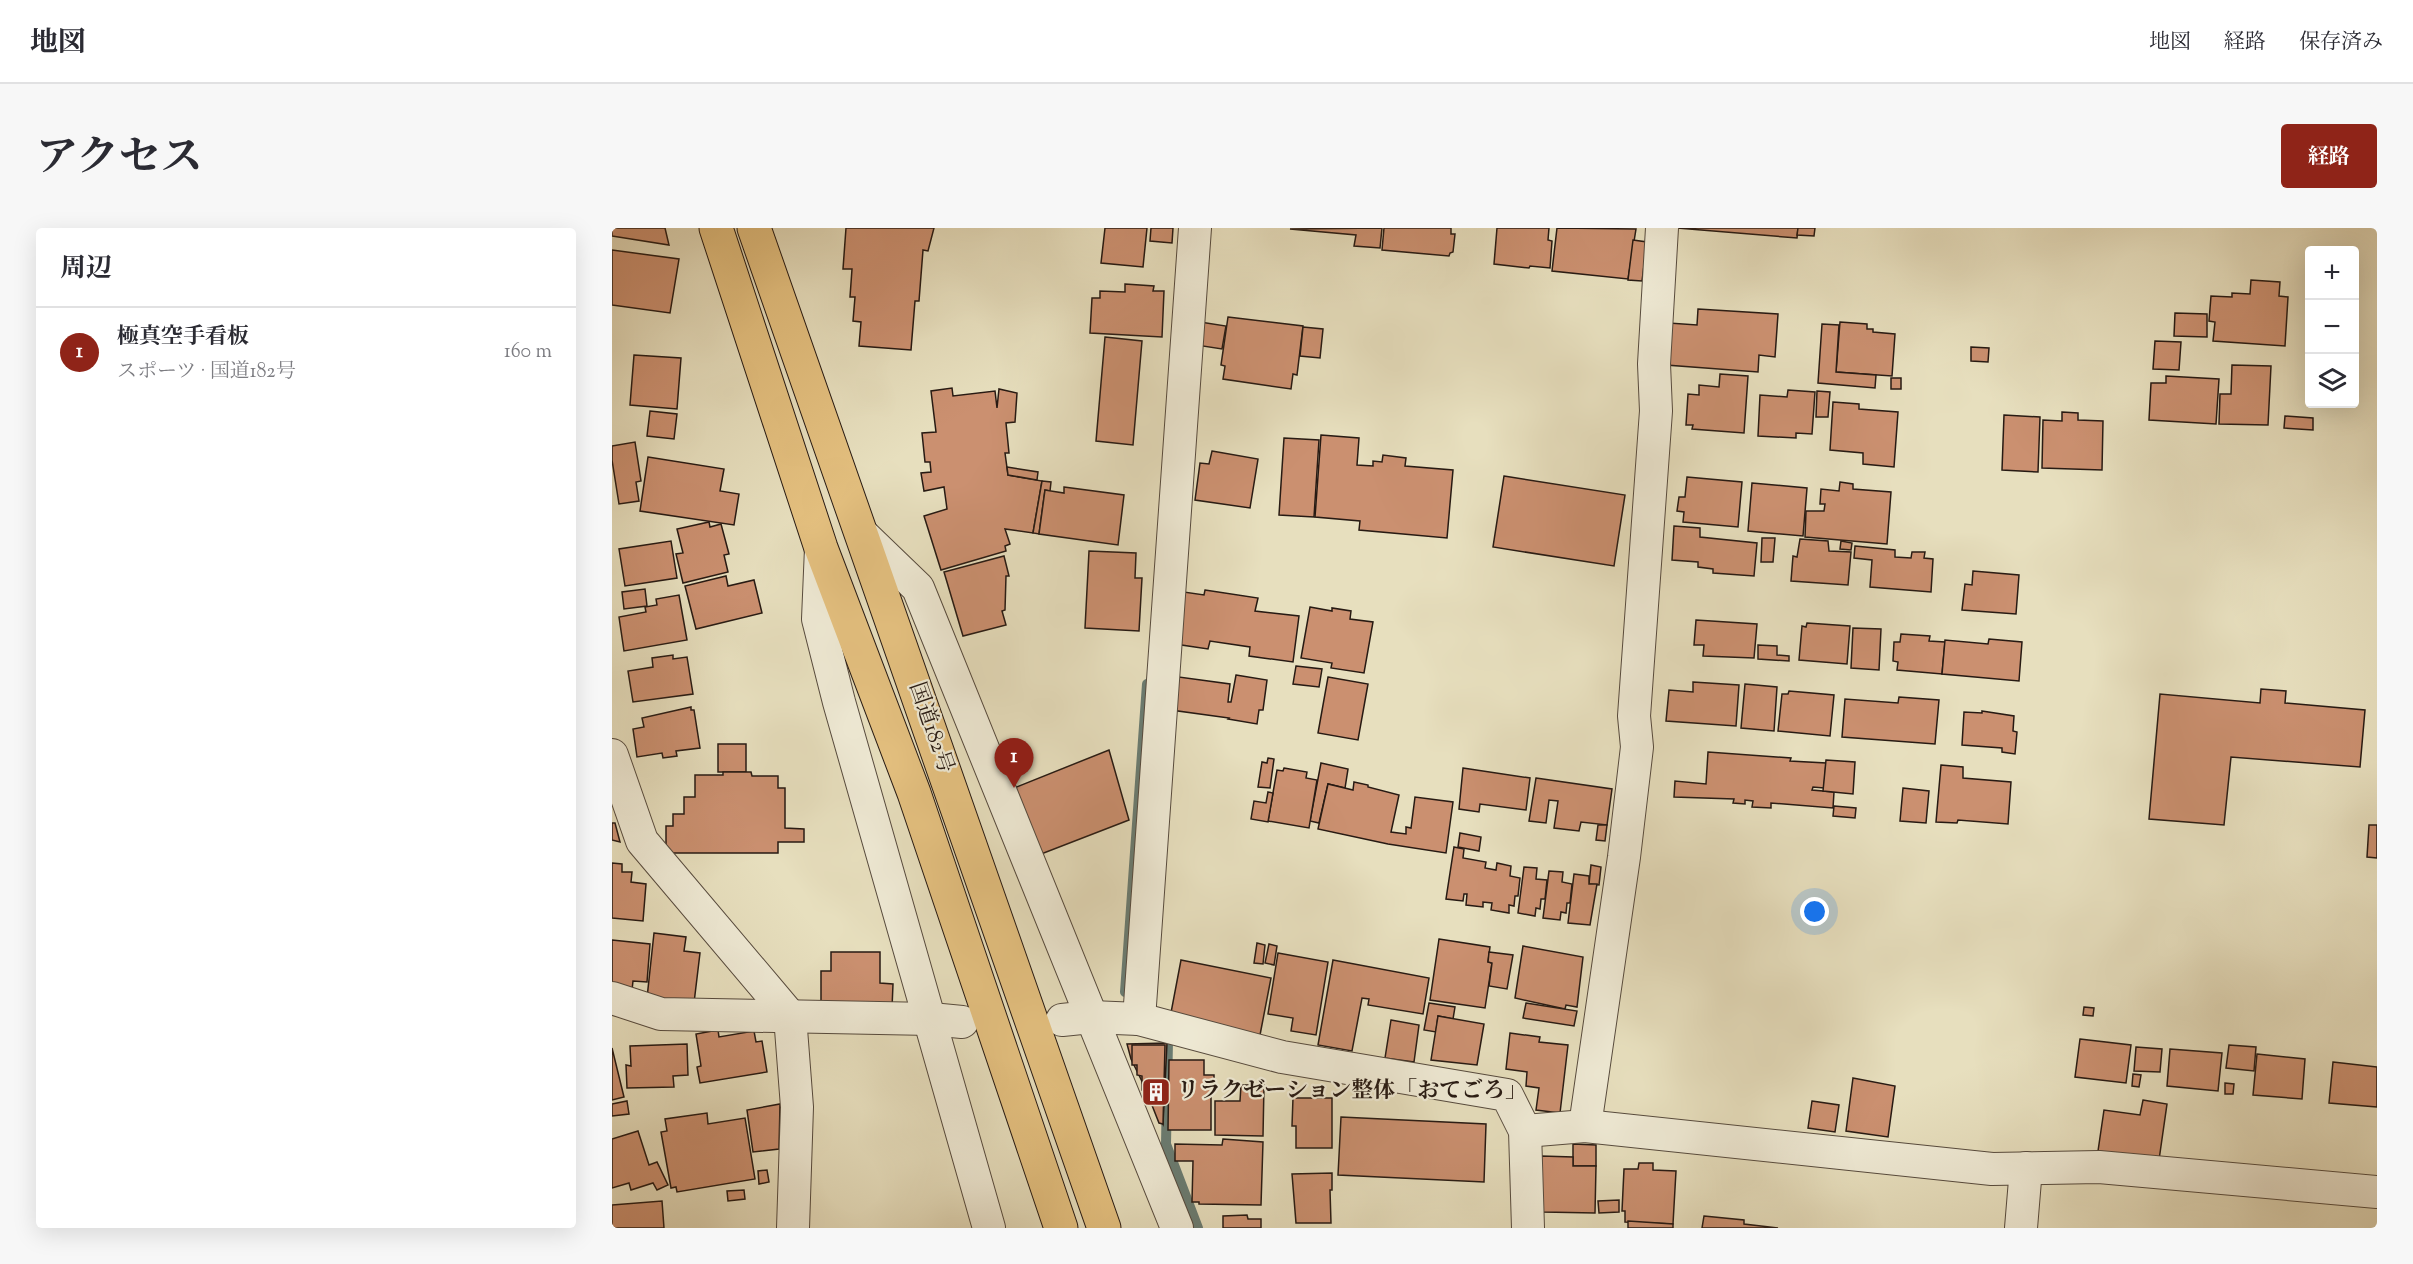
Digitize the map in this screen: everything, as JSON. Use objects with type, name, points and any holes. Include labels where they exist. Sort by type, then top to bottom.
[{"type":"highway","name":"国道182号","points":[[716,228],[821,548],[914,793],[1061,1228]]},
{"type":"highway","name":"国道182号","points":[[754,228],[1104,1228]]},
{"type":"street","points":[[1139,1019],[1195,228]]},
{"type":"street","points":[[1585,1126],[1624,857],[1637,747],[1634,716],[1656,411],[1654,364],[1662,228]]},
{"type":"street","points":[[863,535],[918,588],[1077,1019],[1177,1228]]},
{"type":"street","points":[[821,548],[818,619],[839,702],[989,1228]]},
{"type":"street","points":[[612,755],[642,841],[790,1016],[796,1107],[793,1228]]},
{"type":"street","points":[[612,998],[662,1014],[931,1019],[962,1022]]},
{"type":"street","points":[[1077,1019],[1139,1019],[1282,1057],[1507,1095],[1525,1131],[1528,1228]]},
{"type":"street","points":[[1525,1131],[1585,1126],[1992,1169],[2099,1167],[2377,1192]]},
{"type":"street","points":[[2022,1228],[2026,1168]]},
{"type":"building","points":[[612,228],[665,228],[669,245],[612,236]]},
{"type":"building","points":[[846,228],[934,228],[928,251],[923,250],[919,301],[915,301],[911,350],[859,346],[861,322],[853,321],[855,297],[850,297],[852,269],[843,269]]},
{"type":"building","points":[[1105,228],[1147,228],[1143,267],[1101,263]]},
{"type":"building","points":[[1151,228],[1173,228],[1172,243],[1150,241]]},
{"type":"building","points":[[1382,228],[1380,248],[1354,246],[1356,235],[1290,229]]},
{"type":"building","points":[[1384,228],[1451,228],[1451,234],[1455,234],[1453,252],[1449,256],[1382,250]]},
{"type":"building","points":[[1497,228],[1549,228],[1548,240],[1552,241],[1550,268],[1494,264]]},
{"type":"building","points":[[1557,228],[1636,229],[1628,279],[1552,271]]},
{"type":"building","points":[[1677,228],[1798,228],[1797,238]]},
{"type":"building","points":[[1798,228],[1815,228],[1814,236],[1797,235]]},
{"type":"building","points":[[1633,240],[1647,242],[1642,281],[1628,280]]},
{"type":"building","points":[[612,250],[679,259],[670,313],[612,305]]},
{"type":"building","points":[[2251,280],[2280,282],[2279,296],[2288,297],[2285,346],[2213,341],[2215,322],[2209,321],[2211,296],[2232,297],[2232,293],[2250,294]]},
{"type":"building","points":[[1125,284],[1154,286],[1153,291],[1164,291],[1162,337],[1090,333],[1092,298],[1100,298],[1100,291],[1125,292]]},
{"type":"building","points":[[1698,309],[1778,314],[1775,357],[1759,355],[1758,372],[1666,365],[1669,323],[1697,325]]},
{"type":"building","points":[[2175,313],[2207,314],[2207,337],[2174,336]]},
{"type":"building","points":[[1228,317],[1303,326],[1297,375],[1293,374],[1291,389],[1223,379],[1225,366],[1221,365]]},
{"type":"building","points":[[1200,322],[1226,326],[1222,349],[1196,345]]},
{"type":"building","points":[[1840,322],[1867,324],[1867,329],[1873,329],[1873,332],[1895,334],[1892,376],[1836,372]]},
{"type":"building","points":[[1822,324],[1839,325],[1836,372],[1876,375],[1875,388],[1818,383]]},
{"type":"building","points":[[1303,327],[1323,329],[1320,358],[1300,356]]},
{"type":"building","points":[[1105,337],[1142,341],[1133,445],[1096,441]]},
{"type":"building","points":[[2155,341],[2181,342],[2179,370],[2153,369]]},
{"type":"building","points":[[1971,347],[1989,348],[1988,362],[1971,361]]},
{"type":"building","points":[[634,355],[681,358],[677,409],[630,405]]},
{"type":"building","points":[[2232,365],[2271,366],[2268,425],[2219,424],[2220,394],[2231,394]]},
{"type":"building","points":[[1720,374],[1748,376],[1744,433],[1692,429],[1693,425],[1686,425],[1688,394],[1699,395],[1699,385],[1719,387]]},
{"type":"building","points":[[2166,376],[2219,379],[2216,424],[2149,420],[2151,383],[2166,383]]},
{"type":"building","points":[[1891,378],[1901,378],[1901,389],[1891,389]]},
{"type":"building","points":[[952,388],[953,396],[995,391],[997,408],[999,389],[1017,393],[1015,422],[1006,423],[1009,453],[1005,453],[1008,475],[1042,481],[1033,533],[1005,529],[1010,544],[1005,546],[1006,551],[941,570],[924,516],[947,509],[944,487],[924,491],[921,473],[931,472],[930,462],[925,462],[922,433],[936,432],[931,391]]},
{"type":"building","points":[[1788,390],[1815,392],[1812,434],[1796,433],[1796,438],[1758,436],[1760,395],[1787,397]]},
{"type":"building","points":[[1817,391],[1830,392],[1828,417],[1816,417]]},
{"type":"building","points":[[1833,402],[1859,404],[1859,409],[1898,412],[1894,467],[1863,464],[1863,453],[1830,450]]},
{"type":"building","points":[[650,411],[677,414],[674,439],[647,436]]},
{"type":"building","points":[[2062,412],[2078,413],[2078,420],[2103,421],[2102,470],[2042,468],[2043,420],[2062,421]]},
{"type":"building","points":[[2004,415],[2040,417],[2038,472],[2002,470]]},
{"type":"building","points":[[2285,416],[2313,418],[2313,430],[2284,428]]},
{"type":"building","points":[[1321,435],[1359,438],[1357,465],[1373,466],[1373,461],[1382,462],[1383,455],[1406,458],[1405,466],[1453,470],[1447,538],[1359,530],[1360,521],[1315,517]]},
{"type":"building","points":[[1284,438],[1319,440],[1314,517],[1279,515]]},
{"type":"building","points":[[635,442],[641,481],[636,482],[639,501],[619,504],[612,446]]},
{"type":"building","points":[[1212,451],[1258,459],[1250,508],[1195,500],[1200,463],[1209,464]]},
{"type":"building","points":[[648,457],[724,469],[720,491],[739,494],[734,525],[640,511]]},
{"type":"building","points":[[1007,467],[1038,472],[1037,480],[1008,475]]},
{"type":"building","points":[[1504,476],[1625,495],[1614,566],[1493,547]]},
{"type":"building","points":[[1687,477],[1742,482],[1738,527],[1683,522],[1684,512],[1677,511],[1679,497],[1685,497]]},
{"type":"building","points":[[1042,481],[1051,482],[1050,491],[1045,490],[1039,534],[1033,533]]},
{"type":"building","points":[[1840,482],[1853,484],[1853,489],[1891,492],[1887,544],[1805,537],[1806,511],[1824,511],[1825,504],[1820,504],[1821,489],[1839,491]]},
{"type":"building","points":[[1752,483],[1807,488],[1803,536],[1748,531]]},
{"type":"building","points":[[1064,487],[1124,495],[1118,545],[1039,534],[1045,490],[1064,493]]},
{"type":"building","points":[[709,522],[710,527],[721,524],[729,554],[724,555],[728,572],[683,583],[676,554],[683,553],[677,529]]},
{"type":"building","points":[[1674,526],[1700,528],[1700,537],[1757,543],[1754,576],[1713,573],[1713,569],[1698,567],[1698,562],[1672,560]]},
{"type":"building","points":[[1762,538],[1775,538],[1773,562],[1761,562]]},
{"type":"building","points":[[1800,539],[1828,541],[1829,551],[1851,552],[1848,585],[1791,581],[1793,556],[1797,557]]},
{"type":"building","points":[[671,541],[677,578],[625,586],[619,549]]},
{"type":"building","points":[[1841,541],[1852,543],[1851,550],[1840,549]]},
{"type":"building","points":[[1855,546],[1895,550],[1895,557],[1911,558],[1912,552],[1925,552],[1924,558],[1933,559],[1931,592],[1870,587],[1872,560],[1854,558]]},
{"type":"building","points":[[1089,551],[1136,553],[1135,578],[1142,578],[1139,631],[1085,628]]},
{"type":"building","points":[[1004,556],[1009,576],[1006,576],[1005,610],[1002,611],[1006,625],[963,636],[944,572]]},
{"type":"building","points":[[1973,571],[2019,575],[2016,614],[1962,610],[1965,584],[1972,585]]},
{"type":"building","points":[[726,576],[728,586],[754,580],[762,613],[696,629],[685,586]]},
{"type":"building","points":[[645,589],[647,606],[624,609],[622,592]]},
{"type":"building","points":[[1205,590],[1258,598],[1255,611],[1299,616],[1293,662],[1249,656],[1250,647],[1210,641],[1208,649],[1175,644],[1184,592],[1204,595]]},
{"type":"building","points":[[679,595],[687,640],[624,651],[619,617],[646,612],[645,607],[657,605],[656,599]]},
{"type":"building","points":[[1310,607],[1332,611],[1332,608],[1351,611],[1350,619],[1373,622],[1364,673],[1331,668],[1332,663],[1301,658]]},
{"type":"building","points":[[1696,620],[1757,624],[1754,658],[1703,656],[1704,645],[1694,645]]},
{"type":"building","points":[[1807,623],[1850,626],[1847,664],[1799,660],[1802,626],[1806,627]]},
{"type":"building","points":[[1853,628],[1881,629],[1879,670],[1851,668]]},
{"type":"building","points":[[1901,634],[1930,636],[1929,641],[1945,642],[1942,674],[1897,670],[1898,662],[1893,661],[1894,642],[1900,642]]},
{"type":"building","points":[[1989,639],[2022,642],[2019,681],[1942,674],[1945,640],[1988,644]]},
{"type":"building","points":[[1758,645],[1777,646],[1777,655],[1789,656],[1789,661],[1758,659]]},
{"type":"building","points":[[673,655],[673,659],[687,657],[693,694],[633,702],[628,671],[653,667],[652,658]]},
{"type":"building","points":[[1296,666],[1322,669],[1319,687],[1293,684]]},
{"type":"building","points":[[1236,675],[1267,680],[1263,710],[1259,710],[1257,724],[1171,710],[1179,677],[1230,684],[1228,702],[1231,702]]},
{"type":"building","points":[[1328,677],[1368,684],[1358,740],[1318,733]]},
{"type":"building","points":[[1693,682],[1739,685],[1736,726],[1666,721],[1669,690],[1693,692]]},
{"type":"building","points":[[1745,684],[1777,687],[1774,731],[1741,728]]},
{"type":"building","points":[[2261,689],[2286,691],[2285,703],[2365,710],[2360,767],[2231,757],[2224,825],[2149,819],[2160,694],[2260,703]]},
{"type":"building","points":[[1789,691],[1834,695],[1830,736],[1778,731],[1782,694],[1788,694]]},
{"type":"building","points":[[1899,697],[1939,700],[1935,744],[1842,737],[1845,699],[1898,703]]},
{"type":"building","points":[[691,707],[691,710],[694,710],[700,748],[676,751],[677,756],[663,758],[662,753],[637,757],[633,729],[644,727],[642,718]]},
{"type":"building","points":[[1982,711],[2014,716],[2013,731],[2017,732],[2015,754],[2002,752],[2002,748],[1962,745],[1964,712],[1982,713]]},
{"type":"building","points":[[718,744],[746,744],[746,772],[718,772]]},
{"type":"building","points":[[1109,750],[1129,820],[1036,856],[1014,788]]},
{"type":"building","points":[[1708,752],[1826,763],[1824,788],[1813,787],[1812,790],[1834,792],[1833,808],[1771,803],[1771,808],[1752,807],[1753,801],[1745,800],[1745,804],[1733,803],[1734,799],[1674,797],[1675,781],[1706,784]]},
{"type":"building","points":[[1268,758],[1274,759],[1270,788],[1258,787],[1262,762],[1267,763]]},
{"type":"building","points":[[1826,760],[1855,762],[1853,794],[1823,791]]},
{"type":"building","points":[[1321,763],[1348,769],[1345,788],[1328,784],[1319,823],[1310,821]]},
{"type":"building","points":[[1941,765],[1963,767],[1963,778],[2011,782],[2008,824],[1958,820],[1957,823],[1936,822]]},
{"type":"building","points":[[1284,768],[1307,772],[1306,778],[1317,780],[1309,828],[1268,821],[1277,770],[1283,771]]},
{"type":"building","points":[[1463,768],[1530,778],[1526,810],[1480,804],[1479,812],[1459,809]]},
{"type":"building","points":[[723,772],[751,772],[752,776],[778,776],[778,788],[785,788],[785,828],[804,829],[804,842],[778,842],[778,853],[666,853],[666,826],[673,826],[673,814],[684,814],[684,797],[695,797],[695,775],[723,775]]},
{"type":"building","points":[[1536,778],[1612,789],[1607,825],[1581,822],[1579,831],[1554,828],[1558,801],[1549,800],[1546,823],[1529,821]]},
{"type":"building","points":[[1354,782],[1399,795],[1391,832],[1406,834],[1406,827],[1411,828],[1415,797],[1453,802],[1446,853],[1388,844],[1318,829],[1328,784],[1353,790]]},
{"type":"building","points":[[1903,788],[1929,791],[1926,823],[1900,821]]},
{"type":"building","points":[[1268,792],[1273,793],[1268,822],[1251,819],[1254,801],[1266,803]]},
{"type":"building","points":[[1834,806],[1856,808],[1855,818],[1833,816]]},
{"type":"building","points":[[612,823],[615,823],[620,842],[612,840]]},
{"type":"building","points":[[1598,825],[1607,825],[1605,841],[1596,840]]},
{"type":"building","points":[[2369,825],[2377,825],[2377,858],[2367,857]]},
{"type":"building","points":[[1460,833],[1481,837],[1479,851],[1458,847]]},
{"type":"building","points":[[1454,847],[1464,849],[1463,858],[1486,862],[1485,868],[1496,870],[1497,863],[1511,866],[1510,876],[1520,878],[1518,896],[1515,896],[1514,906],[1509,905],[1509,913],[1491,910],[1492,903],[1483,902],[1483,907],[1466,905],[1467,894],[1464,894],[1463,901],[1446,899]]},
{"type":"building","points":[[612,863],[622,864],[622,872],[632,872],[631,882],[646,884],[643,921],[612,918]]},
{"type":"building","points":[[1591,865],[1601,867],[1599,885],[1589,884]]},
{"type":"building","points":[[1524,867],[1537,868],[1536,879],[1547,880],[1545,899],[1541,899],[1540,909],[1536,908],[1535,916],[1518,913]]},
{"type":"building","points":[[1549,871],[1563,872],[1562,882],[1572,884],[1570,903],[1567,903],[1566,913],[1561,912],[1560,920],[1543,918]]},
{"type":"building","points":[[1574,874],[1589,876],[1589,884],[1597,884],[1590,925],[1568,923]]},
{"type":"building","points":[[654,933],[686,937],[684,951],[700,953],[694,1003],[647,998]]},
{"type":"building","points":[[1439,939],[1490,947],[1488,962],[1492,963],[1485,1008],[1430,1000]]},
{"type":"building","points":[[612,940],[650,944],[647,982],[633,981],[632,990],[612,989]]},
{"type":"building","points":[[1257,943],[1265,945],[1263,964],[1254,963]]},
{"type":"building","points":[[1269,944],[1277,946],[1274,965],[1265,963]]},
{"type":"building","points":[[1523,946],[1583,957],[1577,1007],[1566,1005],[1565,1009],[1515,998]]},
{"type":"building","points":[[831,952],[880,952],[880,983],[893,984],[892,1008],[821,1005],[821,971],[831,971]]},
{"type":"building","points":[[1489,952],[1513,955],[1507,989],[1489,986],[1492,963],[1488,962]]},
{"type":"building","points":[[1278,953],[1328,962],[1316,1035],[1291,1031],[1293,1018],[1268,1014]]},
{"type":"building","points":[[1181,960],[1271,978],[1260,1035],[1170,1018]]},
{"type":"building","points":[[1333,960],[1429,978],[1423,1014],[1368,1005],[1369,999],[1362,998],[1352,1051],[1318,1045]]},
{"type":"building","points":[[1429,1003],[1455,1007],[1453,1019],[1438,1016],[1436,1032],[1424,1030]]},
{"type":"building","points":[[1526,1003],[1577,1011],[1574,1026],[1523,1018]]},
{"type":"building","points":[[2084,1007],[2094,1008],[2093,1016],[2083,1015]]},
{"type":"building","points":[[1438,1016],[1484,1024],[1477,1065],[1431,1060]]},
{"type":"building","points":[[1391,1020],[1419,1025],[1414,1062],[1385,1058]]},
{"type":"building","points":[[718,1030],[719,1037],[754,1031],[756,1042],[762,1041],[767,1072],[700,1083],[697,1067],[701,1066],[696,1034]]},
{"type":"building","points":[[1510,1033],[1540,1037],[1539,1042],[1568,1045],[1560,1113],[1536,1110],[1539,1088],[1526,1086],[1527,1072],[1506,1069]]},
{"type":"building","points":[[2080,1039],[2131,1045],[2126,1083],[2075,1077]]},
{"type":"building","name":"リラクゼーション整体「おてごろ」","points":[[1167,1043],[1163,1124],[1131,1059],[1127,1044]]},
{"type":"building","points":[[687,1044],[688,1075],[673,1076],[674,1087],[627,1088],[626,1065],[631,1066],[630,1046]]},
{"type":"building","name":"リラクゼーション整体「おてごろ」","points":[[1132,1045],[1165,1045],[1163,1124],[1159,1123],[1146,1090],[1142,1090],[1142,1076],[1137,1075],[1137,1065],[1132,1065]]},
{"type":"building","points":[[2229,1045],[2256,1047],[2254,1071],[2226,1068]]},
{"type":"building","points":[[2136,1047],[2162,1049],[2160,1072],[2134,1071]]},
{"type":"building","points":[[612,1048],[624,1097],[612,1100]]},
{"type":"building","points":[[2170,1049],[2222,1053],[2218,1091],[2167,1086]]},
{"type":"building","points":[[2257,1054],[2305,1059],[2302,1099],[2253,1095]]},
{"type":"building","points":[[1169,1060],[1204,1060],[1204,1075],[1214,1075],[1214,1089],[1211,1089],[1211,1130],[1168,1130]]},
{"type":"building","points":[[2333,1062],[2377,1067],[2377,1107],[2329,1103]]},
{"type":"building","points":[[2133,1074],[2141,1075],[2139,1087],[2132,1086]]},
{"type":"building","points":[[1853,1078],[1895,1086],[1888,1137],[1846,1131]]},
{"type":"building","points":[[2225,1083],[2234,1084],[2233,1094],[2225,1094]]},
{"type":"building","points":[[1241,1085],[1264,1085],[1263,1136],[1215,1135],[1215,1101],[1240,1101]]},
{"type":"building","points":[[1293,1098],[1332,1098],[1332,1148],[1296,1148],[1296,1126],[1292,1126]]},
{"type":"building","points":[[2143,1100],[2167,1104],[2159,1160],[2098,1151],[2104,1110],[2140,1115]]},
{"type":"building","points":[[627,1101],[629,1114],[612,1116],[612,1104]]},
{"type":"building","points":[[1812,1101],[1839,1105],[1835,1132],[1808,1128]]},
{"type":"building","points":[[780,1104],[779,1149],[753,1152],[747,1110]]},
{"type":"building","points":[[707,1113],[708,1124],[745,1118],[755,1179],[677,1192],[676,1187],[671,1188],[661,1132],[667,1131],[665,1119]]},
{"type":"building","points":[[1341,1117],[1486,1124],[1484,1182],[1338,1175]]},
{"type":"building","points":[[638,1131],[649,1165],[657,1162],[668,1185],[657,1190],[653,1183],[631,1190],[629,1183],[612,1188],[612,1139]]},
{"type":"building","points":[[1223,1139],[1263,1142],[1261,1205],[1192,1202],[1193,1161],[1175,1161],[1175,1144],[1222,1145]]},
{"type":"building","points":[[1573,1144],[1596,1145],[1596,1166],[1573,1166]]},
{"type":"building","points":[[1541,1156],[1573,1157],[1573,1166],[1596,1166],[1595,1213],[1543,1212],[1543,1199],[1540,1199]]},
{"type":"building","points":[[1639,1163],[1653,1163],[1653,1170],[1676,1171],[1673,1224],[1625,1222],[1625,1211],[1622,1211],[1624,1169],[1638,1169]]},
{"type":"building","points":[[767,1170],[769,1182],[759,1184],[758,1171]]},
{"type":"building","points":[[1332,1173],[1331,1223],[1296,1223],[1292,1174]]},
{"type":"building","points":[[744,1190],[745,1199],[728,1201],[727,1191]]},
{"type":"building","points":[[1619,1200],[1619,1212],[1599,1213],[1598,1201]]},
{"type":"building","points":[[662,1201],[664,1228],[612,1228],[612,1205]]},
{"type":"building","points":[[1247,1215],[1248,1219],[1261,1219],[1261,1228],[1223,1228],[1223,1216]]},
{"type":"building","points":[[1704,1216],[1744,1220],[1744,1224],[1778,1228],[1702,1228]]},
{"type":"building","points":[[1628,1221],[1673,1224],[1673,1228],[1628,1228]]},
{"type":"waterway","points":[[1125,992],[1147,684]]},
{"type":"waterway","points":[[1168,1041],[1166,1144],[1198,1228]]},
{"type":"place","name":"極真空手看板","points":[[1014,788]]},
{"type":"place","name":"リラクゼーション整体「おてごろ」","points":[[1156,1092]]}]
